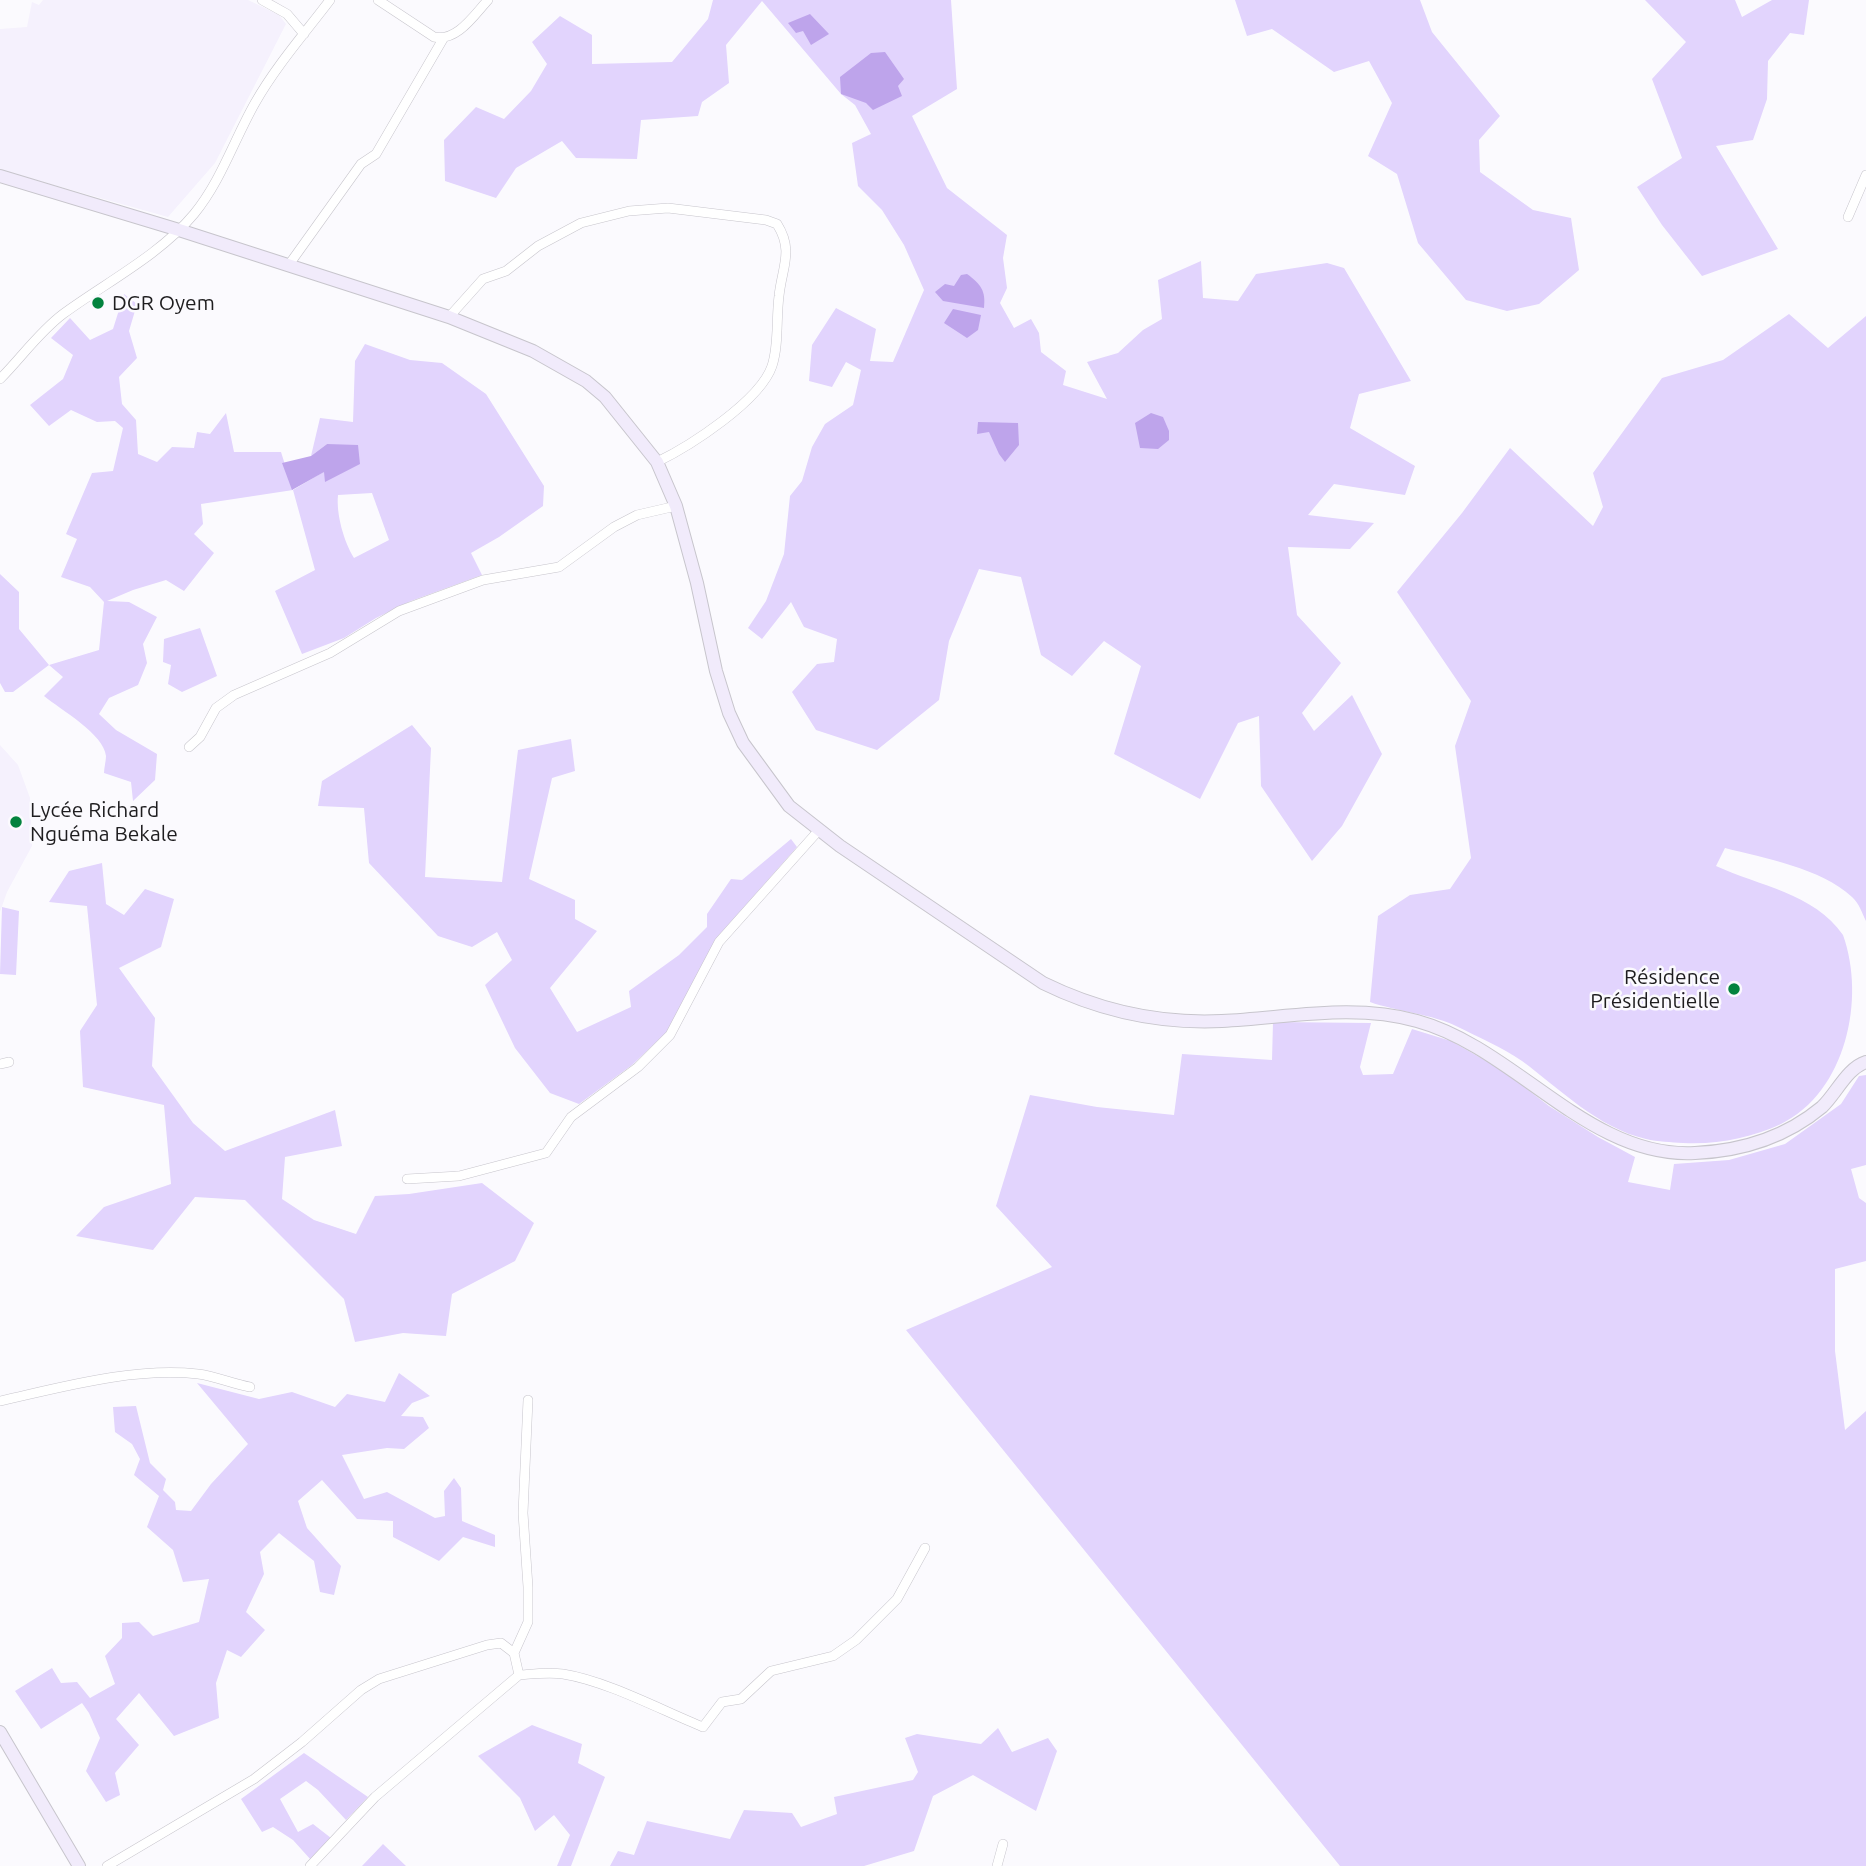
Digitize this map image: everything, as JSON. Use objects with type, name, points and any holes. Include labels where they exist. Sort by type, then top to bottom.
[{"type":"street","points":[[262,0],[287,14],[304,34]]},
{"type":"street","points":[[0,379],[48,326],[179,230],[194,214],[218,181],[257,100],[330,0]]},
{"type":"street","points":[[378,0],[435,37],[443,39],[453,35],[488,0]]},
{"type":"street","points":[[288,266],[361,164],[376,154],[443,39]]},
{"type":"street","points":[[1848,217],[1866,175]]},
{"type":"street","points":[[0,176],[179,230],[449,317],[533,351],[586,381],[605,397],[657,462],[676,506],[697,583],[716,671],[729,713],[743,743],[789,806],[819,830],[1043,983],[1069,996],[1114,1010],[1186,1021],[1361,1012],[1418,1021],[1470,1042],[1497,1058],[1588,1122],[1633,1142],[1664,1151],[1693,1153],[1733,1149],[1772,1138],[1800,1123],[1823,1105],[1861,1063],[1866,1062]]},
{"type":"street","points":[[449,317],[483,279],[506,271],[538,246],[581,223],[629,211],[668,208],[777,224],[788,245],[779,296],[774,363],[769,374],[724,420],[678,452],[657,462]]},
{"type":"street","points":[[190,747],[200,737],[216,708],[233,695],[330,653],[399,611],[483,580],[559,566],[614,527],[637,515],[676,506]]},
{"type":"street","points":[[407,1179],[459,1176],[546,1153],[571,1116],[638,1067],[670,1035],[719,942],[819,830]]},
{"type":"street","points":[[0,1401],[130,1376],[183,1373],[250,1387]]},
{"type":"street","points":[[519,1675],[514,1653],[528,1622],[523,1513],[528,1400]]},
{"type":"street","points":[[310,1866],[375,1797],[519,1675],[564,1674],[604,1686],[703,1727],[722,1702],[741,1699],[771,1671],[833,1656],[856,1640],[897,1599],[925,1548]]},
{"type":"street","points":[[107,1866],[254,1779],[302,1742],[361,1690],[379,1679],[487,1645],[501,1643],[514,1653]]},
{"type":"street","points":[[0,1732],[79,1866]]},
{"type":"street","points":[[998,1866],[1003,1844]]},
{"type":"shaded area","points":[[43,0],[248,0],[279,15],[286,24],[215,163],[168,217],[0,170],[0,29],[27,27],[32,2],[39,5]]},
{"type":"shaded area","points":[[713,0],[951,0],[957,89],[912,116],[947,188],[1007,235],[1003,258],[1007,288],[1000,303],[1014,328],[1031,319],[1039,333],[1041,352],[1066,371],[1063,385],[1107,399],[1087,362],[1118,353],[1143,330],[1162,319],[1158,280],[1201,261],[1203,298],[1238,301],[1256,274],[1327,263],[1344,268],[1411,381],[1359,394],[1350,428],[1415,466],[1405,495],[1334,484],[1308,515],[1374,523],[1350,549],[1288,547],[1297,615],[1341,663],[1302,713],[1314,731],[1352,695],[1382,754],[1342,826],[1312,861],[1261,786],[1259,716],[1238,723],[1200,799],[1114,754],[1141,666],[1104,641],[1072,676],[1041,655],[1021,577],[979,569],[949,641],[939,700],[877,750],[816,730],[792,692],[817,664],[834,662],[837,639],[804,627],[791,602],[762,639],[748,628],[766,601],[784,554],[790,496],[802,481],[812,447],[825,424],[853,405],[861,370],[846,362],[832,387],[809,381],[812,345],[836,308],[876,329],[870,361],[893,362],[924,290],[904,245],[882,210],[858,186],[852,143],[871,134],[855,105],[841,94],[762,1],[726,45],[729,83],[702,102],[698,116],[641,120],[637,159],[576,158],[562,141],[516,168],[496,198],[445,181],[444,140],[476,107],[504,119],[531,91],[547,64],[532,42],[560,16],[592,35],[592,64],[672,62],[708,19]]},
{"type":"shaded area","points":[[1235,0],[1420,0],[1432,32],[1500,116],[1479,140],[1480,172],[1533,210],[1571,218],[1579,270],[1539,304],[1507,311],[1466,300],[1418,243],[1397,174],[1368,156],[1392,103],[1369,61],[1334,72],[1272,29],[1247,36]]},
{"type":"shaded area","points":[[1645,0],[1735,0],[1742,17],[1772,0],[1809,0],[1804,35],[1790,33],[1768,61],[1767,99],[1753,140],[1716,146],[1778,249],[1702,276],[1662,225],[1637,187],[1682,158],[1652,79],[1686,42]]},
{"type":"shaded area","points":[[810,14],[829,34],[811,45],[803,31],[796,33],[788,23]]},
{"type":"shaded area","points":[[885,52],[904,79],[898,86],[902,96],[873,110],[866,103],[841,94],[840,77],[871,53]]},
{"type":"shaded area","points":[[967,274],[982,288],[984,308],[943,301],[935,292],[945,284],[954,286],[961,275]]},
{"type":"shaded area","points":[[124,294],[137,304],[129,331],[137,358],[119,377],[122,404],[136,420],[138,454],[157,462],[172,447],[194,448],[197,432],[210,434],[226,413],[234,452],[281,452],[293,490],[201,504],[203,524],[194,534],[214,553],[184,591],[166,580],[107,601],[129,602],[157,617],[143,644],[147,663],[138,685],[109,698],[99,714],[116,730],[157,754],[155,780],[133,801],[131,782],[104,773],[106,756],[98,739],[44,696],[63,677],[49,665],[99,650],[104,602],[90,587],[61,577],[77,539],[66,534],[92,473],[113,471],[123,428],[115,421],[97,422],[71,410],[49,426],[30,405],[63,379],[73,355],[51,338],[70,318],[90,340],[113,329]]},
{"type":"shaded area","points":[[953,309],[981,315],[978,330],[967,338],[944,323]]},
{"type":"shaded area","points":[[1789,314],[1828,348],[1866,316],[1866,921],[1852,897],[1808,871],[1725,848],[1716,866],[1785,892],[1817,909],[1831,921],[1843,935],[1850,960],[1851,1014],[1845,1042],[1835,1067],[1821,1090],[1803,1109],[1781,1124],[1721,1142],[1651,1140],[1628,1134],[1596,1117],[1522,1061],[1490,1042],[1447,1022],[1370,1002],[1378,916],[1410,895],[1450,889],[1471,858],[1455,746],[1471,701],[1397,592],[1462,513],[1510,448],[1593,526],[1603,507],[1593,473],[1662,378],[1723,360]]},
{"type":"shaded area","points":[[365,344],[410,360],[442,363],[486,394],[544,486],[543,506],[471,553],[482,575],[411,601],[344,638],[302,654],[275,591],[315,570],[293,490],[325,471],[325,482],[327,444],[311,456],[320,418],[353,422],[355,361]],"holes":[[[372,493],[389,540],[354,558],[342,528],[338,495]]]},
{"type":"shaded area","points":[[1151,413],[1163,417],[1169,431],[1169,440],[1158,449],[1140,448],[1135,423]]},
{"type":"shaded area","points":[[978,422],[1018,423],[1019,445],[1005,462],[989,432],[977,434]]},
{"type":"shaded area","points":[[327,444],[358,445],[360,464],[325,482],[324,472],[292,490],[282,463],[311,456]]},
{"type":"shaded area","points":[[0,574],[19,592],[19,629],[49,665],[13,692],[5,692],[0,683]]},
{"type":"shaded area","points":[[200,628],[217,676],[182,692],[168,684],[171,665],[163,662],[164,639]]},
{"type":"shaded area","points":[[412,725],[431,748],[425,877],[502,882],[518,750],[571,739],[575,771],[552,778],[529,879],[575,900],[575,919],[597,931],[550,988],[577,1032],[631,1007],[629,991],[679,955],[707,927],[707,914],[731,879],[742,880],[791,839],[797,847],[716,939],[667,1032],[632,1065],[579,1104],[550,1093],[515,1048],[485,985],[512,960],[497,932],[472,947],[438,936],[369,863],[364,808],[318,806],[322,781]]},
{"type":"shaded area","name":"Lycée Richard Nguéma Bekale","points":[[0,745],[18,765],[30,798],[32,846],[7,892],[0,912]]},
{"type":"shaded area","points":[[102,863],[106,904],[124,915],[145,889],[174,899],[161,947],[119,968],[155,1018],[152,1066],[193,1123],[225,1151],[335,1110],[342,1146],[285,1157],[282,1199],[314,1220],[356,1234],[375,1196],[409,1194],[482,1183],[534,1223],[515,1261],[452,1294],[446,1336],[403,1333],[355,1342],[344,1299],[245,1200],[195,1197],[153,1250],[76,1236],[104,1207],[171,1184],[164,1105],[83,1087],[80,1031],[97,1005],[87,906],[49,902],[69,871]]},
{"type":"shaded area","points":[[2,907],[19,911],[16,975],[0,974]]},
{"type":"shaded area","points":[[1273,1022],[1371,1023],[1360,1067],[1363,1075],[1393,1074],[1412,1029],[1451,1041],[1502,1070],[1549,1106],[1598,1137],[1635,1157],[1628,1182],[1670,1190],[1674,1164],[1729,1160],[1785,1144],[1841,1104],[1859,1076],[1866,1075],[1866,1165],[1851,1169],[1859,1198],[1866,1203],[1866,1261],[1835,1269],[1835,1351],[1845,1430],[1866,1411],[1866,1866],[1340,1866],[906,1330],[1052,1267],[996,1206],[1030,1095],[1097,1107],[1174,1115],[1182,1054],[1272,1060]]},
{"type":"shaded area","points":[[399,1373],[430,1396],[412,1403],[401,1416],[423,1417],[429,1428],[404,1449],[387,1448],[342,1455],[364,1499],[387,1492],[435,1518],[445,1516],[444,1491],[454,1478],[461,1488],[462,1521],[495,1535],[495,1547],[463,1537],[439,1561],[393,1537],[393,1521],[357,1519],[322,1480],[298,1501],[307,1528],[341,1566],[334,1595],[320,1592],[314,1561],[279,1533],[260,1552],[264,1574],[246,1612],[265,1630],[241,1657],[227,1650],[216,1683],[219,1718],[174,1736],[139,1693],[116,1719],[139,1745],[115,1773],[120,1795],[106,1802],[86,1771],[100,1738],[82,1703],[41,1729],[15,1691],[52,1668],[61,1683],[77,1682],[90,1698],[115,1684],[105,1656],[122,1638],[122,1623],[139,1622],[153,1636],[199,1622],[209,1579],[183,1582],[173,1550],[147,1527],[159,1496],[134,1475],[140,1459],[132,1444],[115,1432],[113,1407],[136,1406],[150,1463],[166,1479],[163,1490],[175,1502],[176,1510],[191,1511],[211,1484],[248,1444],[197,1383],[259,1399],[292,1392],[335,1407],[347,1394],[385,1402]]},
{"type":"shaded area","points":[[532,1725],[582,1744],[578,1763],[605,1777],[571,1866],[557,1866],[570,1835],[554,1815],[535,1831],[520,1798],[478,1756]]},
{"type":"shaded area","points":[[998,1728],[1012,1752],[1048,1738],[1057,1751],[1036,1811],[973,1775],[933,1796],[914,1851],[864,1866],[610,1866],[618,1851],[634,1855],[647,1821],[730,1839],[744,1810],[792,1813],[801,1827],[837,1814],[834,1797],[913,1780],[918,1772],[905,1738],[917,1734],[981,1744]]},
{"type":"shaded area","points":[[304,1753],[368,1797],[346,1820],[306,1781],[280,1799],[298,1832],[313,1824],[331,1838],[311,1860],[293,1840],[273,1827],[262,1832],[241,1799]]},
{"type":"shaded area","points":[[383,1844],[406,1866],[362,1866]]},
{"type":"place","name":"DGR Oyem","points":[[98,303]]},
{"type":"place","name":"Lycée Richard Nguéma Bekale","points":[[16,822]]},
{"type":"place","name":"Résidence Présidentielle","points":[[1734,989]]}]
